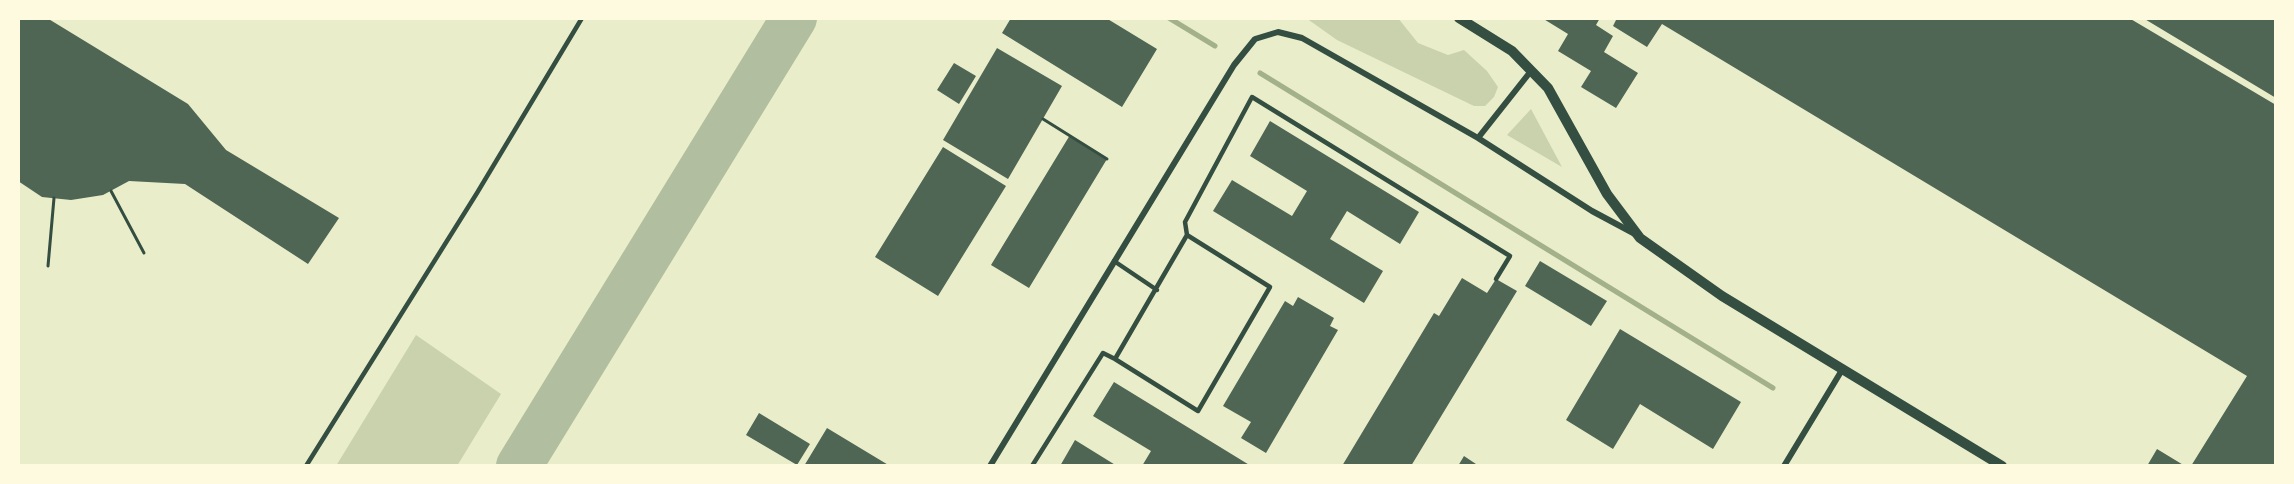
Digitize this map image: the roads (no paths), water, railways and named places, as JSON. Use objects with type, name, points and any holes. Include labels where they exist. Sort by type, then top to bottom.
[{"type":"street","points":[[1459,18],[1512,51],[1548,88],[1607,194],[1640,238]]},
{"type":"street","points":[[990,466],[1234,64],[1255,39],[1278,32],[1302,38],[1478,138],[1592,211],[1640,238],[1722,296],[2002,466]]},
{"type":"street","points":[[1478,138],[1531,71]]},
{"type":"street","points":[[1784,466],[1842,370]]},
{"type":"lane","points":[[306,466],[477,193],[582,18]]},
{"type":"lane","points":[[1115,360],[1187,235],[1185,222],[1252,97],[1510,256],[1496,279]]},
{"type":"lane","points":[[1032,466],[1102,353],[1198,411],[1270,287],[1187,235]]},
{"type":"lane","points":[[1114,261],[1156,290]]},
{"type":"waterway","points":[[1169,18],[1215,46]]},
{"type":"waterway","points":[[1260,73],[1773,388]]}]
